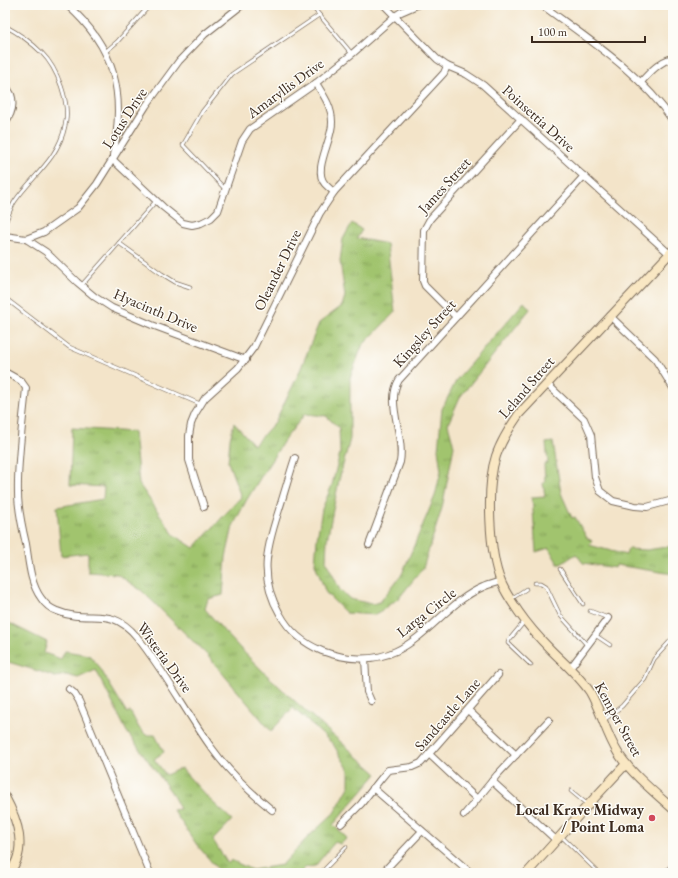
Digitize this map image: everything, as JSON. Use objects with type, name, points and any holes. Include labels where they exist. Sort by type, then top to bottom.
[{"type":"street","points":[[67,5],[91,29],[105,52],[114,78],[119,108],[118,128],[112,159]]},
{"type":"street","name":"Lotus Drive","points":[[26,239],[44,232],[78,208],[97,184],[146,106],[179,61],[205,34],[242,5]]},
{"type":"street","name":"Poinsettia Drive","points":[[384,5],[431,53],[447,66],[466,74],[483,84],[672,254]]},
{"type":"street","name":"Amaryllis Drive","points":[[112,159],[183,223],[192,225],[201,223],[211,218],[218,211],[242,141],[250,129],[316,83],[395,16],[417,5]]},
{"type":"street","points":[[542,5],[593,42],[641,82],[661,104],[673,122]]},
{"type":"street","points":[[641,82],[651,71],[667,60],[673,58]]},
{"type":"street","name":"Oleander Drive","points":[[204,507],[189,460],[188,450],[191,424],[200,404],[211,391],[246,360],[254,347],[320,213],[334,192],[444,73],[447,66]]},
{"type":"street","points":[[316,83],[328,104],[332,123],[329,140],[322,160],[321,178],[324,184],[334,192]]},
{"type":"street","points":[[5,86],[11,94],[13,106],[10,116],[5,122]]},
{"type":"street","name":"James Street","points":[[456,317],[424,286],[424,230],[430,219],[521,119]]},
{"type":"street","name":"Kingsley Street","points":[[370,545],[400,462],[401,445],[394,406],[394,390],[396,385],[584,176]]},
{"type":"street","name":"Hyacinth Drive","points":[[5,236],[26,239],[46,252],[81,286],[112,308],[152,325],[246,360]]},
{"type":"street","name":"Leland Street","points":[[501,582],[492,544],[490,497],[492,472],[496,456],[507,431],[519,414],[610,316],[672,254]]},
{"type":"street","points":[[610,316],[655,359],[673,388]]},
{"type":"street","name":"Wisteria Drive","points":[[5,372],[21,382],[26,388],[18,480],[18,504],[33,584],[41,599],[53,609],[68,615],[77,617],[108,617],[118,621],[129,629],[171,685],[212,748],[258,798],[272,810]]},
{"type":"street","points":[[547,384],[584,419],[591,435],[595,477],[600,490],[613,501],[635,506],[647,507],[673,500]]},
{"type":"street","name":"Larga Circle","points":[[295,458],[269,540],[266,574],[272,598],[281,617],[289,628],[309,644],[320,650],[339,656],[364,659],[384,655],[396,651],[414,639],[470,594],[483,587],[501,582]]},
{"type":"street","name":"Kemper Street","points":[[501,582],[526,620],[551,650],[571,668],[590,693],[618,752],[626,764],[673,809]]},
{"type":"street","points":[[571,668],[608,618]]},
{"type":"street","points":[[364,659],[367,689],[371,702]]},
{"type":"street","name":"Sandcastle Lane","points":[[341,824],[362,804],[388,770],[412,767],[421,763],[498,675]]},
{"type":"street","points":[[69,689],[74,693],[79,701],[150,873]]},
{"type":"street","points":[[468,710],[516,755]]},
{"type":"street","points":[[464,815],[492,781],[549,720]]},
{"type":"street","points":[[429,754],[477,799]]},
{"type":"street","points":[[527,873],[626,764]]},
{"type":"street","points":[[492,781],[558,838]]},
{"type":"street","points":[[373,788],[469,872]]},
{"type":"street","points":[[5,797],[13,813],[20,845],[18,860],[9,873]]},
{"type":"street","points":[[386,869],[422,831]]},
{"type":"lane","points":[[142,5],[146,9]]},
{"type":"lane","points":[[105,52],[117,42],[150,5]]},
{"type":"lane","points":[[310,5],[352,54]]},
{"type":"lane","points":[[225,189],[183,145],[202,112],[232,74],[319,15]]},
{"type":"lane","points":[[5,26],[42,53],[57,73],[64,99],[66,115],[65,126],[55,150],[14,202],[5,223]]},
{"type":"lane","points":[[81,286],[156,200]]},
{"type":"lane","points":[[119,243],[162,274],[175,282],[190,287]]},
{"type":"lane","points":[[5,298],[69,348],[200,404]]},
{"type":"lane","points":[[560,569],[583,604]]},
{"type":"lane","points":[[535,583],[541,583],[546,586],[560,615],[587,645]]},
{"type":"lane","points":[[511,599],[526,589]]},
{"type":"lane","points":[[590,610],[608,618]]},
{"type":"lane","points":[[526,620],[508,640],[508,643],[531,665]]},
{"type":"lane","points":[[595,635],[610,645]]},
{"type":"lane","points":[[603,721],[622,706],[645,679],[654,659],[673,638]]},
{"type":"lane","points":[[572,791],[588,805]]},
{"type":"lane","points":[[558,838],[599,873]]},
{"type":"lane","points":[[321,873],[346,847]]},
{"type":"lane","points":[[666,871],[673,864]]},
{"type":"green space","points":[[352,223],[362,230],[357,238],[387,244],[395,312],[362,346],[350,378],[350,439],[339,480],[327,540],[326,561],[340,590],[350,599],[372,604],[380,602],[402,574],[435,496],[441,471],[438,449],[442,409],[457,379],[524,302],[530,309],[460,397],[448,424],[454,446],[442,508],[423,568],[399,598],[375,615],[346,613],[326,593],[315,564],[322,509],[332,485],[340,453],[339,428],[326,416],[305,414],[285,439],[246,501],[233,526],[226,557],[223,595],[208,599],[205,609],[224,631],[266,674],[377,774],[333,825],[347,838],[341,844],[335,842],[315,866],[306,867],[300,873],[221,873],[197,845],[173,810],[180,809],[171,792],[127,732],[96,670],[78,678],[66,675],[55,677],[5,661],[5,621],[47,642],[44,653],[61,659],[65,651],[89,655],[98,665],[127,713],[130,711],[139,728],[146,735],[155,735],[164,752],[154,759],[166,775],[181,768],[208,798],[232,820],[213,840],[228,864],[231,860],[252,870],[282,865],[308,837],[334,813],[349,787],[349,770],[333,744],[293,708],[271,731],[207,655],[142,591],[117,574],[88,572],[88,553],[61,556],[57,507],[103,499],[104,487],[70,485],[72,428],[134,432],[139,484],[174,535],[194,548],[241,497],[228,462],[230,439],[234,423],[254,445],[275,422],[299,373],[319,323],[342,306],[345,296],[340,261],[343,239]]},
{"type":"green space","points":[[553,442],[561,493],[572,518],[575,517],[587,538],[592,541],[589,545],[626,555],[628,549],[647,550],[673,546],[673,574],[616,565],[615,568],[583,563],[576,554],[561,564],[558,564],[549,548],[536,552],[532,497],[545,496],[543,483],[545,482],[544,464],[548,463],[546,443]]},
{"type":"place","name":"Local Krave Midway / Point Loma","points":[[652,818]]}]
